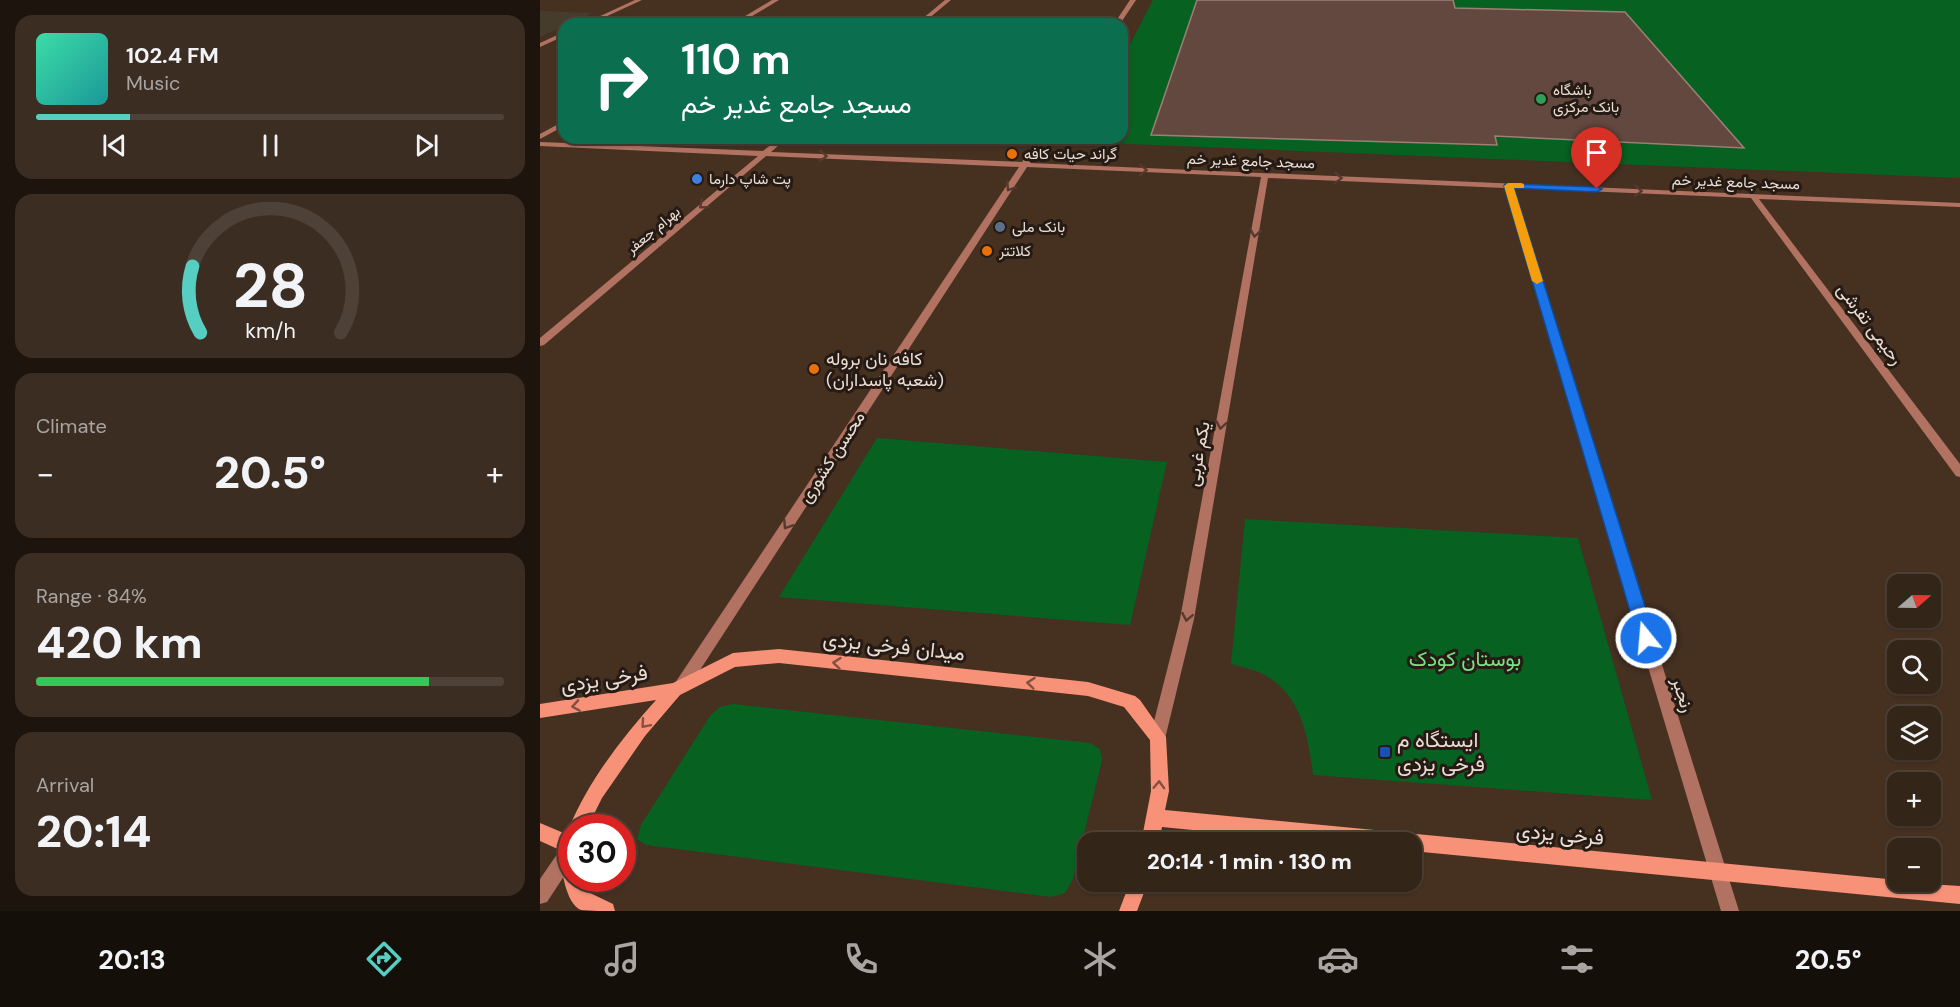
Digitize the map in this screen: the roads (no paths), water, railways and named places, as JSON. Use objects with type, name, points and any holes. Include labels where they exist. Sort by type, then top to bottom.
[{"type":"main road","name":"میدان فرخی یزدی","points":[[585,814],[596,792],[639,731],[678,688],[726,662],[779,656],[1088,689],[1134,705],[1158,737]]},
{"type":"main road","name":"فرخی یزدی","points":[[540,711],[678,688]]},
{"type":"main road","points":[[1152,832],[1160,791],[1158,737]]},
{"type":"main road","name":"فرخی یزدی","points":[[1155,818],[1960,895]]},
{"type":"main road","points":[[540,832],[558,840]]},
{"type":"main road","points":[[576,892],[580,899],[606,911]]},
{"type":"main road","points":[[1128,911],[1135,892]]},
{"type":"street","points":[[599,18],[639,0]]},
{"type":"street","points":[[745,18],[776,0]]},
{"type":"street","points":[[926,18],[948,0]]},
{"type":"street","points":[[1121,18],[1133,0]]},
{"type":"street","points":[[540,45],[558,37]]},
{"type":"street","points":[[540,137],[558,126]]},
{"type":"street","name":"مسجد جامع غدیر خم","points":[[540,144],[1960,205]]},
{"type":"street","name":"بهرام جعفر","points":[[540,343],[776,144]]},
{"type":"street","name":"محسن کشوری","points":[[678,688],[1038,144]]},
{"type":"street","name":"یکم غربی","points":[[1158,737],[1187,619],[1265,175]]},
{"type":"street","name":"رنجبر","points":[[1508,186],[1730,911]]},
{"type":"street","name":"رحیمی تفرشی","points":[[1753,196],[1960,473]]},
{"type":"street","points":[[540,895],[558,866]]},
{"type":"place","name":"باشگاه بانک مرکزی","points":[[1541,99]]},
{"type":"place","name":"گراند حیات کافه","points":[[1012,154]]},
{"type":"place","name":"پت شاپ دارما","points":[[697,179]]},
{"type":"place","name":"بانک ملی","points":[[1000,227]]},
{"type":"place","name":"کلاتتر","points":[[987,251]]},
{"type":"place","name":"کافه نان بروله (شعبه پاسداران)","points":[[814,369]]},
{"type":"place","name":"ایستگاه م فرخی یزدی","points":[[1385,752]]},
{"type":"park label","name":"بوستان کودک","points":[[1465,659]]}]
